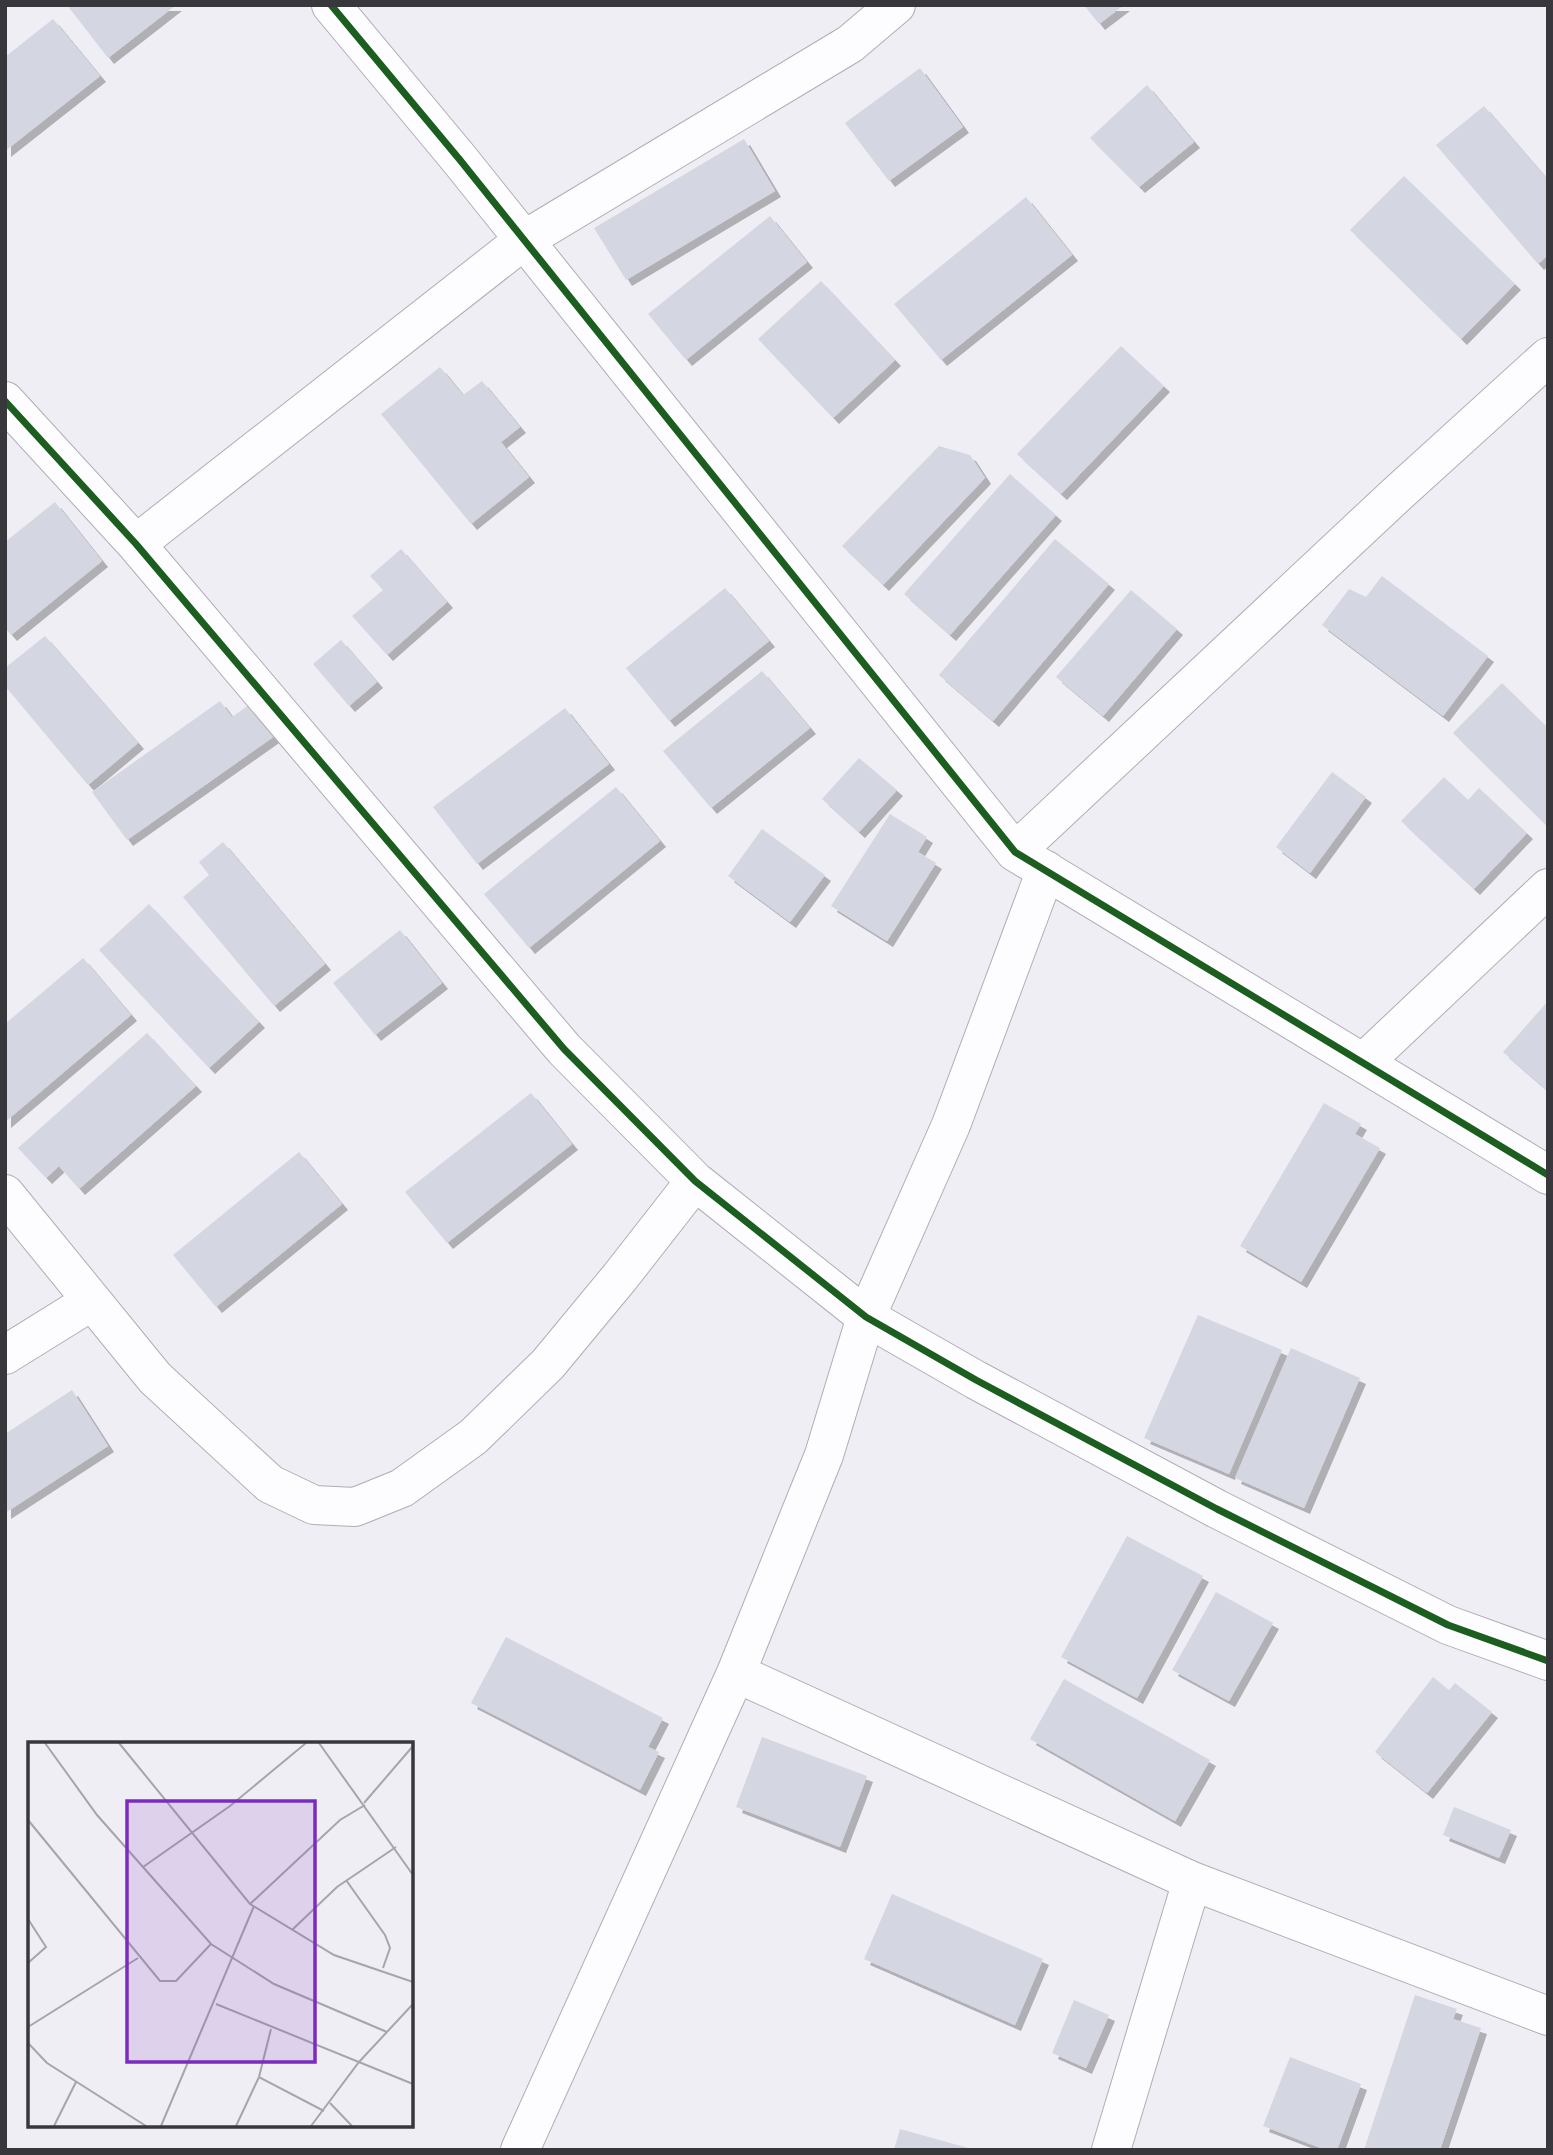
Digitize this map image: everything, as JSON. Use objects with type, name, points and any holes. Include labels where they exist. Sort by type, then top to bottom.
[{"type":"street","points":[[331,5],[1031,861],[1548,1175]]},
{"type":"street","points":[[136,544],[524,240],[849,44],[896,5]]},
{"type":"street","points":[[520,2150],[736,1673],[824,1455],[866,1317],[951,1125],[1031,861],[1396,495],[1548,357]]},
{"type":"street","points":[[5,401],[136,544],[564,1049],[695,1181],[866,1317],[976,1380],[1229,1515],[1448,1625],[1548,1661]]},
{"type":"street","points":[[1363,1063],[1548,888]]},
{"type":"street","points":[[5,1194],[155,1378],[270,1484],[314,1505],[355,1507],[402,1488],[472,1437],[548,1364],[695,1181]]},
{"type":"street","points":[[5,1354],[92,1301]]},
{"type":"street","points":[[736,1673],[1192,1881],[1548,2016]]},
{"type":"street","points":[[1111,2150],[1192,1881]]},
{"type":"building","points":[[67,5],[176,5],[108,58]]},
{"type":"building","points":[[1084,5],[1124,5],[1099,24]]},
{"type":"building","points":[[53,19],[100,76],[5,151],[5,57]]},
{"type":"building","points":[[920,68],[963,127],[889,181],[845,123]]},
{"type":"building","points":[[1147,85],[1194,142],[1139,187],[1090,138]]},
{"type":"building","points":[[1484,106],[1548,180],[1548,255],[1538,264],[1436,145]]},
{"type":"building","points":[[744,139],[775,191],[626,280],[594,228]]},
{"type":"building","points":[[1404,176],[1515,284],[1461,339],[1350,230]]},
{"type":"building","points":[[1026,197],[1072,255],[941,360],[894,304]]},
{"type":"building","points":[[770,216],[807,262],[686,360],[648,314]]},
{"type":"building","points":[[821,281],[895,360],[833,418],[758,339]]},
{"type":"building","points":[[1121,346],[1164,386],[1061,494],[1017,454]]},
{"type":"building","points":[[440,367],[463,395],[482,381],[520,427],[501,442],[529,477],[471,524],[381,414]]},
{"type":"building","points":[[939,446],[970,455],[985,478],[883,585],[842,546]]},
{"type":"building","points":[[1010,474],[1056,515],[950,635],[904,594]]},
{"type":"building","points":[[55,502],[102,561],[11,635],[5,628],[5,542]]},
{"type":"building","points":[[1055,539],[1109,584],[993,721],[939,675]]},
{"type":"building","points":[[401,549],[447,602],[387,655],[352,616],[383,590],[370,576]]},
{"type":"building","points":[[1382,576],[1488,656],[1443,716],[1322,625],[1349,589],[1366,597]]},
{"type":"building","points":[[725,588],[769,641],[669,721],[626,668]]},
{"type":"building","points":[[1131,590],[1177,629],[1103,716],[1056,677]]},
{"type":"building","points":[[45,636],[138,743],[88,785],[5,686],[5,668]]},
{"type":"building","points":[[341,640],[377,682],[349,706],[313,664]]},
{"type":"building","points":[[762,671],[810,728],[711,808],[663,751]]},
{"type":"building","points":[[1502,683],[1548,728],[1548,827],[1453,733]]},
{"type":"building","points":[[220,701],[232,717],[253,702],[276,735],[127,840],[92,792]]},
{"type":"building","points":[[565,708],[609,764],[477,864],[433,807]]},
{"type":"building","points":[[859,758],[897,790],[859,832],[822,799]]},
{"type":"building","points":[[1332,772],[1366,797],[1310,873],[1276,847]]},
{"type":"building","points":[[1444,777],[1468,800],[1479,788],[1527,833],[1474,889],[1401,821]]},
{"type":"building","points":[[616,787],[660,841],[529,948],[484,894]]},
{"type":"building","points":[[890,814],[927,837],[918,852],[936,863],[887,941],[831,906]]},
{"type":"building","points":[[762,829],[825,875],[790,922],[728,876]]},
{"type":"building","points":[[223,842],[325,964],[274,1006],[183,897],[209,875],[199,862]]},
{"type":"building","points":[[149,904],[259,1022],[209,1068],[99,950]]},
{"type":"building","points":[[400,930],[442,983],[375,1035],[333,983]]},
{"type":"building","points":[[83,958],[131,1015],[5,1122],[5,1024]]},
{"type":"building","points":[[1548,1001],[1548,1091],[1503,1052]]},
{"type":"building","points":[[147,1033],[196,1086],[79,1189],[59,1166],[46,1178],[18,1148]]},
{"type":"building","points":[[531,1093],[572,1144],[447,1243],[405,1192]]},
{"type":"building","points":[[1324,1103],[1361,1124],[1355,1134],[1380,1148],[1301,1282],[1240,1246]]},
{"type":"building","points":[[299,1152],[342,1204],[216,1307],[173,1255]]},
{"type":"building","points":[[1198,1315],[1282,1350],[1229,1474],[1144,1438]]},
{"type":"building","points":[[1291,1348],[1360,1378],[1304,1508],[1235,1478]]},
{"type":"building","points":[[72,1390],[108,1446],[5,1513],[5,1434]]},
{"type":"building","points":[[1127,1536],[1203,1576],[1137,1698],[1061,1657]]},
{"type":"building","points":[[1216,1592],[1273,1623],[1229,1701],[1172,1670]]},
{"type":"building","points":[[506,1637],[663,1718],[648,1747],[659,1752],[640,1790],[471,1703]]},
{"type":"building","points":[[1433,1677],[1449,1690],[1455,1683],[1492,1712],[1427,1793],[1375,1752]]},
{"type":"building","points":[[1064,1679],[1210,1760],[1175,1821],[1030,1739]]},
{"type":"building","points":[[762,1737],[867,1776],[840,1847],[736,1807]]},
{"type":"building","points":[[1454,1807],[1511,1830],[1499,1858],[1443,1835]]},
{"type":"building","points":[[892,1894],[1043,1959],[1015,2025],[864,1959]]},
{"type":"building","points":[[1415,1995],[1457,2009],[1453,2019],[1481,2028],[1440,2150],[1364,2150]]},
{"type":"building","points":[[1074,2000],[1109,2015],[1086,2068],[1052,2053]]},
{"type":"building","points":[[1290,2057],[1361,2084],[1337,2150],[1326,2150],[1263,2126]]},
{"type":"building","points":[[900,2129],[972,2149],[972,2150],[894,2150]]},
{"type":"cycle path","points":[[331,5],[460,160],[1015,852],[1548,1175]]},
{"type":"cycle path","points":[[5,401],[136,544],[564,1049],[695,1181],[866,1317],[976,1380],[1217,1509],[1448,1625],[1548,1661]]}]
